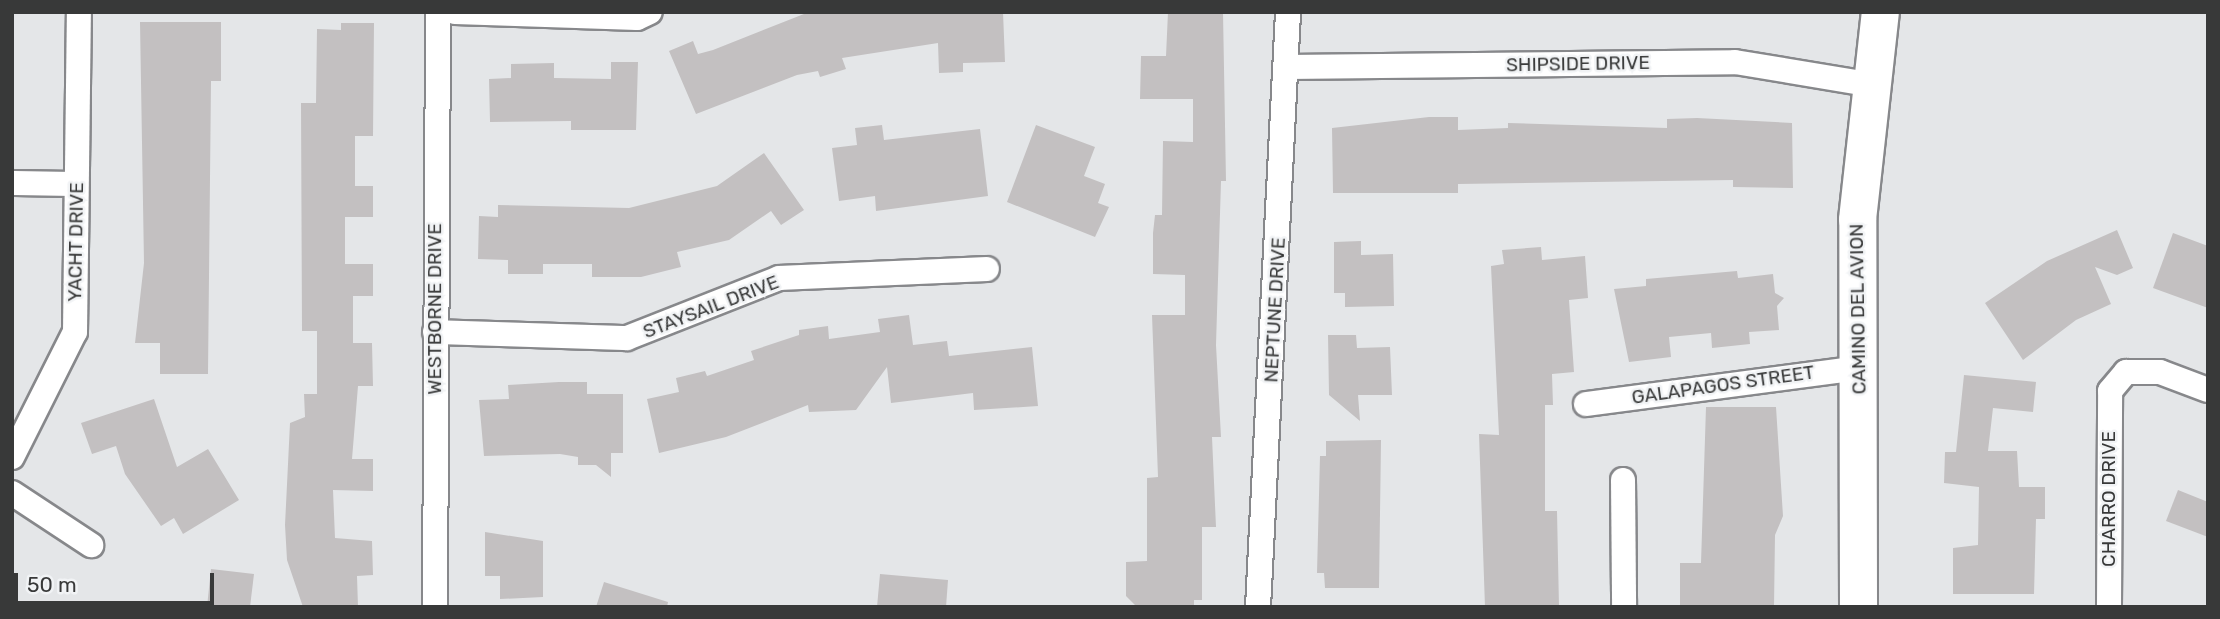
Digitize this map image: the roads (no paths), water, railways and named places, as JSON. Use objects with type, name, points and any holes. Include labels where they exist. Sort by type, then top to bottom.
[{"type":"main road","name":"CAMINO DEL AVION","points":[[1858,607],[1860,368],[1857,219],[1868,84],[1880,12]]},
{"type":"street","name":"YACHT DRIVE","points":[[12,457],[75,332],[79,12]]},
{"type":"street","name":"WESTBORNE DRIVE","points":[[435,607],[438,12]]},
{"type":"street","points":[[455,12],[636,18],[650,12]]},
{"type":"street","name":"NEPTUNE DRIVE","points":[[1258,607],[1288,12]]},
{"type":"street","name":"SHIPSIDE DRIVE","points":[[1287,67],[1735,62],[1868,84]]},
{"type":"street","points":[[12,183],[76,184]]},
{"type":"street","name":"STAYSAIL DRIVE","points":[[435,332],[627,338],[779,278],[987,269]]},
{"type":"street","name":"GALAPAGOS STREET","points":[[1586,404],[1860,368]]},
{"type":"street","name":"CHARRO DRIVE","points":[[2109,607],[2110,391],[2126,372],[2160,372],[2208,390]]},
{"type":"street","points":[[1623,480],[1624,607]]},
{"type":"street","points":[[12,493],[90,545]]}]
